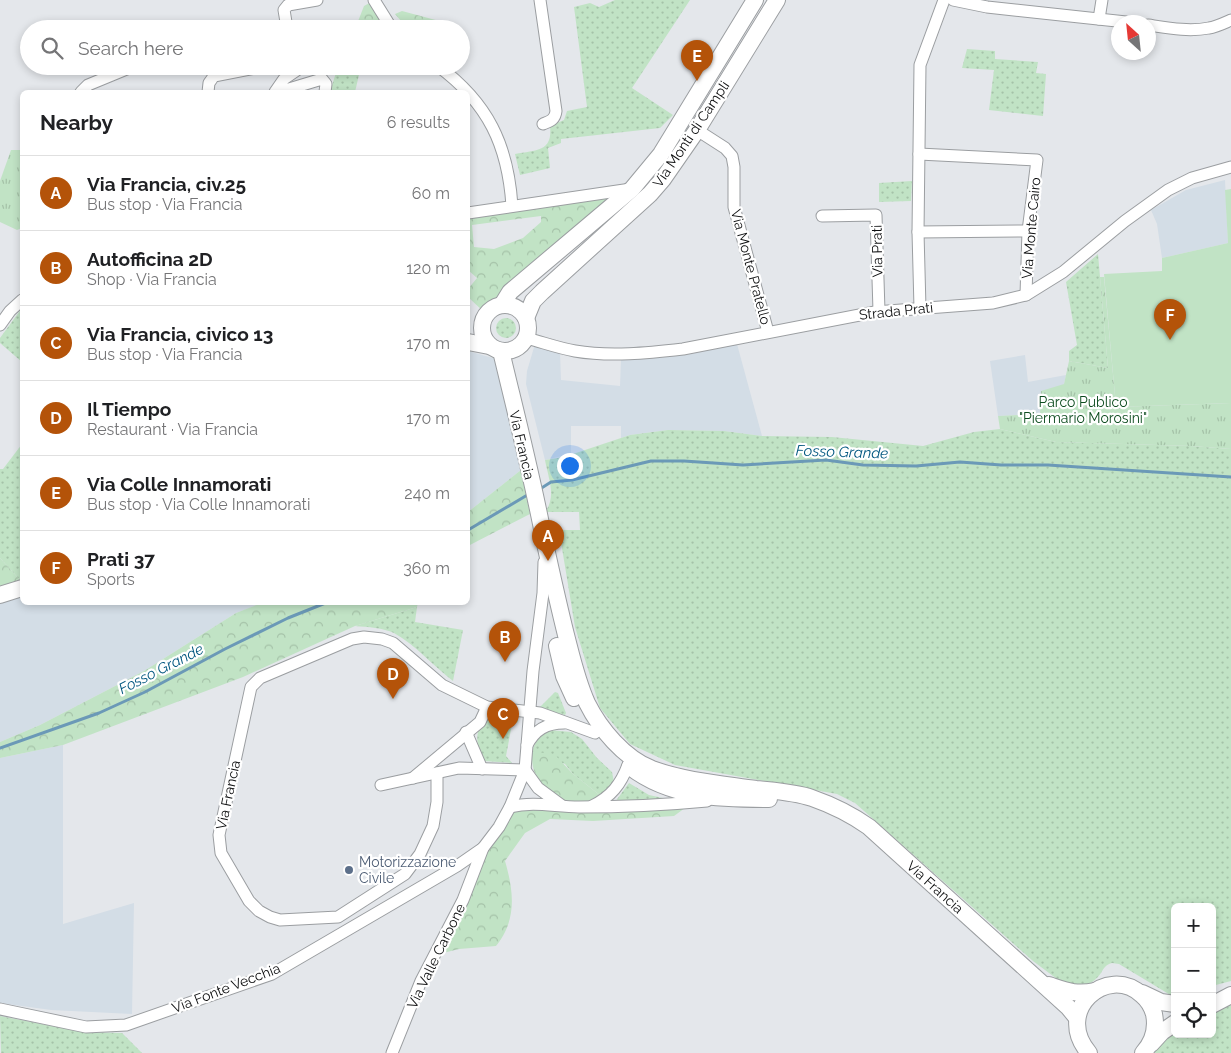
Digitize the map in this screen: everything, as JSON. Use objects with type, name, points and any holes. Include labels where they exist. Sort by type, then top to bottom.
[{"type":"street","points":[[286,20],[284,10],[288,5],[317,0]]},
{"type":"street","points":[[374,0],[386,20]]},
{"type":"street","points":[[540,0],[556,111],[556,116],[553,120],[543,124]]},
{"type":"street","points":[[502,305],[510,292],[632,189],[661,154],[755,0]]},
{"type":"street","name":"Via Monti di Campli","points":[[526,318],[533,302],[542,292],[650,194],[669,172],[777,0]]},
{"type":"street","points":[[920,308],[918,232],[920,65],[944,0]]},
{"type":"street","points":[[953,0],[986,7],[1111,20]]},
{"type":"street","points":[[1099,19],[1102,0]]},
{"type":"street","points":[[1156,26],[1200,30],[1231,20]]},
{"type":"street","points":[[83,90],[88,85],[112,75]]},
{"type":"street","points":[[208,90],[209,83],[217,75]]},
{"type":"street","points":[[276,90],[284,79],[290,75]]},
{"type":"street","points":[[450,75],[465,90]]},
{"type":"street","points":[[286,90],[322,79],[326,84],[325,90]]},
{"type":"street","points":[[470,95],[489,119],[503,153],[509,179],[512,206]]},
{"type":"street","name":"Via Monte Pratello","points":[[697,130],[725,148],[732,156],[734,167],[734,207],[768,332]]},
{"type":"street","name":"Via Monte Cairo","points":[[919,154],[1037,160],[1028,231],[1026,295]]},
{"type":"street","name":"Strada Prati","points":[[526,338],[576,351],[630,353],[683,349],[879,311],[993,303],[1026,295],[1063,272],[1111,232],[1168,190],[1192,178],[1231,167]]},
{"type":"street","points":[[470,213],[632,189]]},
{"type":"street","name":"Via Prati","points":[[822,216],[876,215],[879,311]]},
{"type":"street","points":[[918,232],[1028,231]]},
{"type":"street","points":[[0,325],[10,311],[20,302]]},
{"type":"street","points":[[470,342],[495,348],[516,349],[526,338],[528,332],[526,318],[516,308],[509,305],[502,305],[489,312],[475,328],[484,340],[495,348]]},
{"type":"street","name":"Via Francia","points":[[495,348],[528,468],[550,574],[579,685],[598,720],[612,739],[629,760],[650,780],[663,786],[724,799]]},
{"type":"street","name":"Via Francia","points":[[510,808],[525,770],[529,710],[543,593],[544,538]]},
{"type":"street","name":"Via Francia","points":[[550,574],[552,618],[564,676],[578,708],[595,733],[612,751],[629,760],[666,773],[708,782],[812,798],[823,804]]},
{"type":"street","points":[[0,594],[20,589]]},
{"type":"street","name":"Via Francia","points":[[437,773],[437,802],[432,826],[420,854],[405,874],[338,917],[280,920],[270,917],[249,901],[222,853],[219,834],[251,687],[260,678],[352,639],[364,637],[382,639],[393,643],[442,685],[487,707],[529,710],[612,739]]},
{"type":"street","points":[[564,676],[579,685]]},
{"type":"street","points":[[438,695],[450,689]]},
{"type":"street","points":[[413,778],[480,722],[487,707]]},
{"type":"street","name":"Via Francia","points":[[526,746],[532,736],[543,727],[550,724],[568,723]]},
{"type":"street","points":[[466,732],[482,769]]},
{"type":"street","points":[[590,806],[603,800],[614,790],[620,782],[629,760]]},
{"type":"street","points":[[382,785],[459,768],[525,770],[538,788],[561,805]]},
{"type":"street","name":"Via Francia","points":[[510,808],[529,804],[590,806],[670,804],[724,799],[781,799],[808,800],[845,812],[869,827],[1068,1007],[1077,1018]]},
{"type":"street","name":"Via Valle Carbone","points":[[392,1053],[420,980],[463,900],[483,848],[499,827],[510,808]]},
{"type":"street","name":"Via Fonte Vecchia","points":[[0,1009],[86,1027],[126,1025],[272,974],[457,866],[483,848]]},
{"type":"street","name":"Via Francia","points":[[1040,982],[1072,993],[1083,994],[1105,986],[1128,986],[1162,1002],[1171,1003]]},
{"type":"street","points":[[1084,1050],[1077,1032],[1077,1018],[1081,1005],[1095,991]]},
{"type":"street","points":[[1138,991],[1153,1010],[1156,1022],[1154,1034],[1146,1049]]},
{"type":"street","points":[[1216,997],[1231,995]]},
{"type":"street","points":[[1216,1002],[1231,995]]},
{"type":"street","points":[[1146,1049],[1162,1032],[1171,1026]]},
{"type":"shaded area","points":[[1225,180],[1228,243],[1162,258],[1157,224],[1151,210],[1186,190]]},
{"type":"shaded area","points":[[535,344],[560,353],[561,380],[620,386],[621,359],[657,358],[691,354],[737,344],[762,436],[724,431],[668,430],[621,438],[621,426],[571,426],[571,454],[545,460],[526,384],[527,371]]},
{"type":"shaded area","points":[[470,352],[496,359],[521,470],[470,510]]},
{"type":"shaded area","points":[[1025,355],[1028,382],[1066,375],[1064,384],[1040,414],[998,416],[990,361]]},
{"type":"shaded area","points":[[20,593],[20,605],[258,605],[236,613],[144,671],[40,725],[0,742],[0,598]]},
{"type":"shaded area","points":[[63,745],[63,924],[134,903],[132,1014],[51,1010],[0,1003],[0,758]]},
{"type":"green space","points":[[615,0],[690,0],[632,88],[673,115],[660,128],[561,139],[561,143],[548,148],[550,168],[520,175],[515,154],[542,148],[549,141],[550,126],[564,120],[567,111],[587,107],[574,7],[590,3],[599,7]]},
{"type":"green space","points":[[373,1],[385,20],[359,20],[364,6]]},
{"type":"green space","points":[[402,11],[436,20],[400,20],[395,14]]},
{"type":"green space","points":[[967,49],[995,51],[995,59],[1038,62],[1036,73],[1046,74],[1043,116],[989,110],[994,70],[962,68]]},
{"type":"green space","points":[[335,75],[359,75],[355,90],[331,90]]},
{"type":"green space","points":[[11,150],[20,150],[20,229],[17,230],[0,222],[0,181]]},
{"type":"green space","points":[[912,181],[911,201],[879,202],[879,183]]},
{"type":"green space","points":[[1231,189],[1231,403],[1116,407],[1104,274],[1162,271],[1162,258],[1228,243],[1225,190]]},
{"type":"green space","points":[[615,194],[486,307],[485,313],[470,299],[470,287],[477,278],[470,272],[470,217]],"holes":[[[541,216],[541,222],[523,238],[494,249],[474,247],[472,225]]]},
{"type":"green space","points":[[1098,254],[1108,368],[1069,361],[1069,351],[1077,345],[1066,282]]},
{"type":"green space","name":"Parco Publico \"Piermario Morosini\"","points":[[1100,277],[1104,277],[1116,407],[1231,403],[1231,449],[1056,442],[1000,429],[998,416],[1040,414],[1041,391],[1064,384],[1069,361],[1108,368]]},
{"type":"green space","points":[[20,311],[20,360],[0,343],[0,338]]},
{"type":"green space","points":[[506,318],[513,321],[516,328],[513,335],[506,338],[499,335],[496,328],[499,321]]},
{"type":"green space","points":[[1000,429],[1056,442],[1231,449],[1231,981],[1216,985],[1216,903],[1171,903],[1171,995],[1119,964],[1112,963],[1106,966],[1091,983],[1069,988],[1033,961],[855,803],[837,794],[675,765],[630,744],[600,708],[575,627],[559,530],[580,530],[579,512],[545,512],[549,506],[551,493],[545,460],[564,457],[630,435],[668,430],[724,431],[762,436],[832,437],[923,446],[974,432]]},
{"type":"green space","points":[[20,447],[20,580],[0,558],[0,469],[3,469]]},
{"type":"green space","points":[[521,470],[530,514],[470,545],[470,510]]},
{"type":"green space","points":[[0,558],[20,581],[0,587]]},
{"type":"green space","points":[[256,605],[418,605],[417,607],[355,626],[243,677],[63,745],[0,758],[0,742],[40,725],[144,671],[236,613]]},
{"type":"green space","points":[[417,607],[415,622],[463,630],[453,681],[410,643],[394,633],[355,626]]},
{"type":"green space","points":[[555,692],[558,693],[566,713],[565,715],[539,708]]},
{"type":"green space","points":[[493,715],[518,719],[518,722],[512,724],[506,756],[512,763],[483,761],[477,741],[479,730],[486,720]]},
{"type":"green space","points":[[549,730],[571,732],[582,739],[597,758],[612,772],[614,782],[601,796],[573,774],[565,764],[532,752],[538,739]]},
{"type":"green space","points":[[532,752],[556,756],[573,774],[601,796],[579,803],[562,800],[540,781],[534,771]]},
{"type":"green space","points":[[629,783],[649,795],[672,800],[615,802]]},
{"type":"green space","points":[[510,807],[685,808],[674,816],[593,821],[550,819],[525,833],[505,861],[512,895],[512,905],[508,926],[496,946],[459,949],[439,954],[487,851]]},
{"type":"green space","points":[[1231,1005],[1231,1053],[1155,1053],[1154,1050],[1171,1034],[1171,1038],[1216,1038],[1216,1011]]},
{"type":"green space","points":[[0,1016],[84,1032],[122,1033],[142,1053],[1,1053]]},
{"type":"waterway","name":"Fosso Grande","points":[[540,489],[551,482],[572,480],[651,461],[743,465],[826,460],[863,465],[916,466],[960,462],[1001,465],[1048,465],[1231,477]]},
{"type":"waterway","name":"Fosso Grande","points":[[470,529],[529,494]]},
{"type":"waterway","name":"Fosso Grande","points":[[0,748],[99,713],[145,692],[288,618],[320,605]]},
{"type":"place","name":"Via Colle Innamorati","points":[[697,81]]},
{"type":"place","name":"Prati 37","points":[[1170,340]]},
{"type":"place","name":"Via Francia, civ.25","points":[[548,561]]},
{"type":"place","name":"Autofficina 2D","points":[[505,662]]},
{"type":"place","name":"Il Tiempo","points":[[393,699]]},
{"type":"place","name":"Via Francia, civico 13","points":[[503,739]]},
{"type":"place","name":"Motorizzazione Civile","points":[[349,870]]}]
